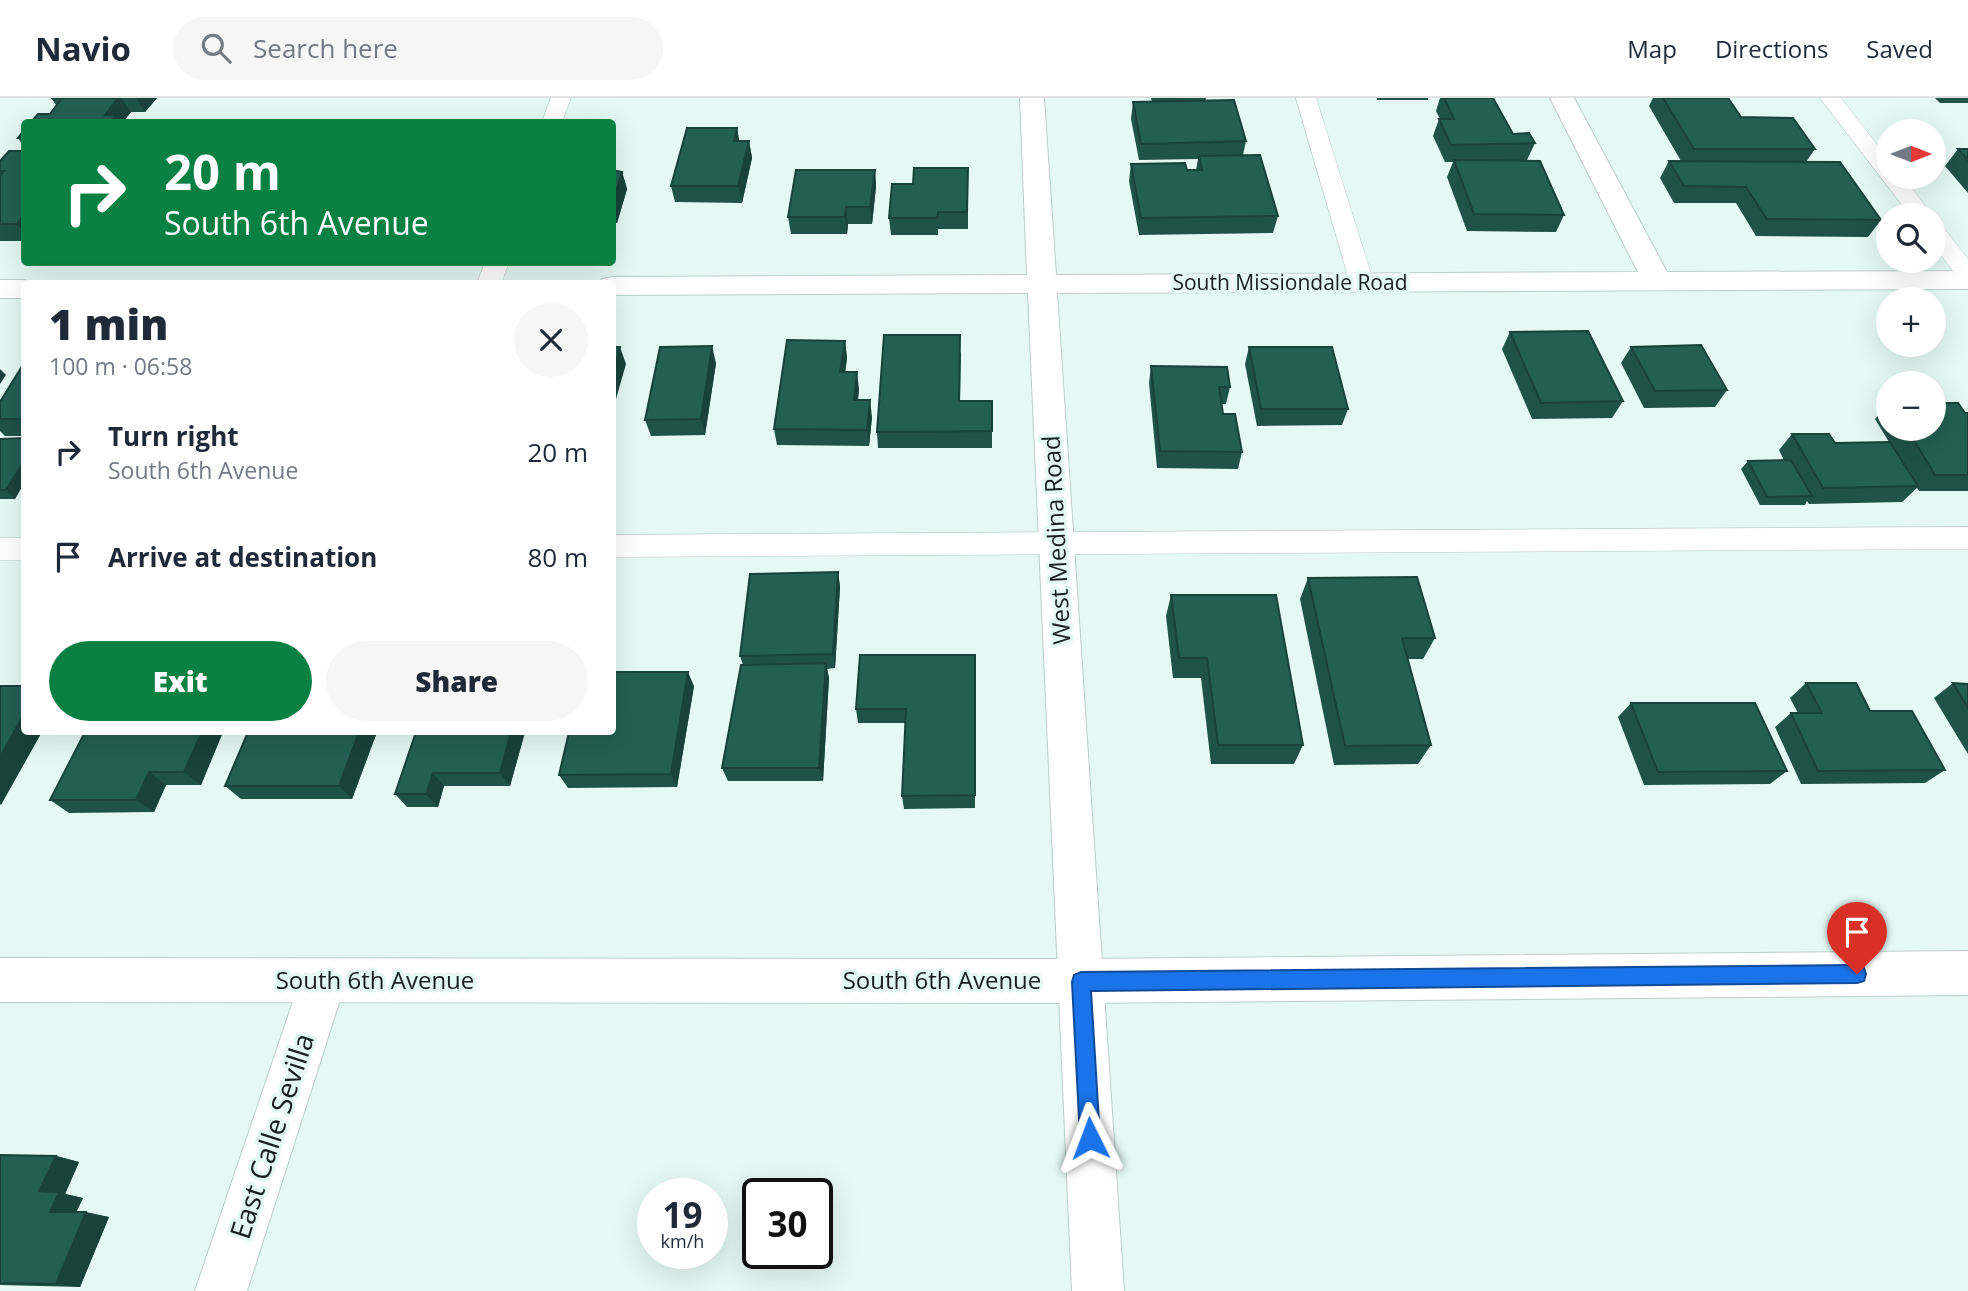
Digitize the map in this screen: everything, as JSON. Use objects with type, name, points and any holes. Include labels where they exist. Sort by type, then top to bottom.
[{"type":"street","name":"West Medina Road","points":[[1032,98],[1098,1291]]},
{"type":"street","points":[[1562,98],[1657,281]]},
{"type":"street","name":"South Missiondale Road","points":[[616,286],[1968,277]]},
{"type":"street","points":[[0,289],[21,289]]},
{"type":"street","name":"South 6th Avenue","points":[[0,980],[1081,982],[1968,973]]},
{"type":"street","name":"East Calle Sevilla","points":[[221,1291],[323,981]]},
{"type":"lane","points":[[553,119],[561,98]]},
{"type":"lane","points":[[1306,98],[1362,283]]},
{"type":"lane","points":[[1830,98],[1876,157]]},
{"type":"lane","points":[[1901,189],[1913,203]]},
{"type":"lane","points":[[1946,247],[1968,277]]},
{"type":"lane","points":[[616,546],[1968,538]]},
{"type":"lane","points":[[0,549],[21,549]]},
{"type":"building","points":[[62,98],[118,98],[105,115],[116,115],[113,119],[34,119],[38,114],[50,114]]},
{"type":"building","points":[[1444,98],[1493,98],[1513,134],[1529,133],[1535,143],[1451,145],[1439,119],[1454,119]]},
{"type":"building","points":[[1663,98],[1728,98],[1741,117],[1793,118],[1815,149],[1694,149]]},
{"type":"building","points":[[1234,100],[1246,141],[1141,144],[1133,102]]},
{"type":"building","points":[[687,128],[737,128],[734,141],[749,141],[738,186],[671,186]]},
{"type":"building","points":[[1958,149],[1968,149],[1968,160]]},
{"type":"building","points":[[9,151],[21,151],[21,218],[17,224],[0,224],[0,176],[4,171],[0,171],[0,161]]},
{"type":"building","points":[[1260,155],[1278,216],[1141,218],[1131,164],[1185,163],[1187,170],[1202,170],[1199,156]]},
{"type":"building","points":[[1454,160],[1540,161],[1564,215],[1474,214]]},
{"type":"building","points":[[1669,161],[1840,162],[1876,213],[1876,220],[1767,219],[1746,187],[1684,186]]},
{"type":"building","points":[[914,168],[968,168],[967,212],[938,212],[937,218],[889,218],[892,184],[913,184]]},
{"type":"building","points":[[796,170],[875,170],[870,207],[846,207],[845,217],[788,217]]},
{"type":"building","points":[[616,171],[622,172],[616,191]]},
{"type":"building","points":[[1588,331],[1623,401],[1541,403],[1510,332]]},
{"type":"building","points":[[884,335],[960,335],[959,401],[992,401],[992,431],[877,432]]},
{"type":"building","points":[[787,340],[845,341],[840,372],[857,372],[854,400],[870,400],[867,430],[774,429]]},
{"type":"building","points":[[1701,345],[1727,390],[1655,391],[1631,347]]},
{"type":"building","points":[[712,346],[701,419],[645,420],[660,347]]},
{"type":"building","points":[[1249,347],[1332,347],[1348,409],[1261,409]]},
{"type":"building","points":[[1151,366],[1227,367],[1230,387],[1219,387],[1223,414],[1235,414],[1242,452],[1160,451]]},
{"type":"building","points":[[21,368],[21,419],[0,419],[0,402]]},
{"type":"building","points":[[1946,403],[1958,403],[1965,413],[1968,413],[1968,475],[1935,475],[1914,441],[1946,441]]},
{"type":"building","points":[[1792,434],[1829,434],[1835,443],[1890,442],[1918,486],[1823,488]]},
{"type":"building","points":[[21,438],[21,466],[6,490],[0,490],[0,439]]},
{"type":"building","points":[[1791,460],[1812,496],[1767,497],[1748,461]]},
{"type":"building","points":[[838,572],[833,654],[740,656],[750,574]]},
{"type":"building","points":[[1417,577],[1435,638],[1402,638],[1431,745],[1345,746],[1308,578]]},
{"type":"building","points":[[1171,595],[1276,595],[1303,745],[1218,745],[1207,658],[1179,658]]},
{"type":"building","points":[[860,655],[975,655],[975,795],[902,796],[906,709],[856,709]]},
{"type":"building","points":[[826,663],[819,768],[722,768],[741,665]]},
{"type":"building","points":[[616,672],[688,672],[671,774],[559,775],[568,735],[616,735]]},
{"type":"building","points":[[1806,683],[1856,683],[1870,711],[1912,711],[1945,770],[1818,771],[1791,713],[1822,713]]},
{"type":"building","points":[[1953,683],[1968,684],[1968,708]]},
{"type":"building","points":[[0,686],[21,686],[21,719],[0,757]]},
{"type":"building","points":[[1631,703],[1755,703],[1787,771],[1658,772]]},
{"type":"building","points":[[83,735],[201,735],[184,772],[149,772],[136,800],[50,800]]},
{"type":"building","points":[[247,735],[358,735],[339,786],[225,786]]},
{"type":"building","points":[[415,735],[510,735],[500,773],[433,773],[426,794],[395,794]]},
{"type":"building","points":[[0,1155],[56,1156],[39,1191],[59,1192],[50,1212],[86,1212],[56,1284],[0,1283]]},
{"type":"route","points":[[1090,1138],[1081,982],[1857,974]]}]
